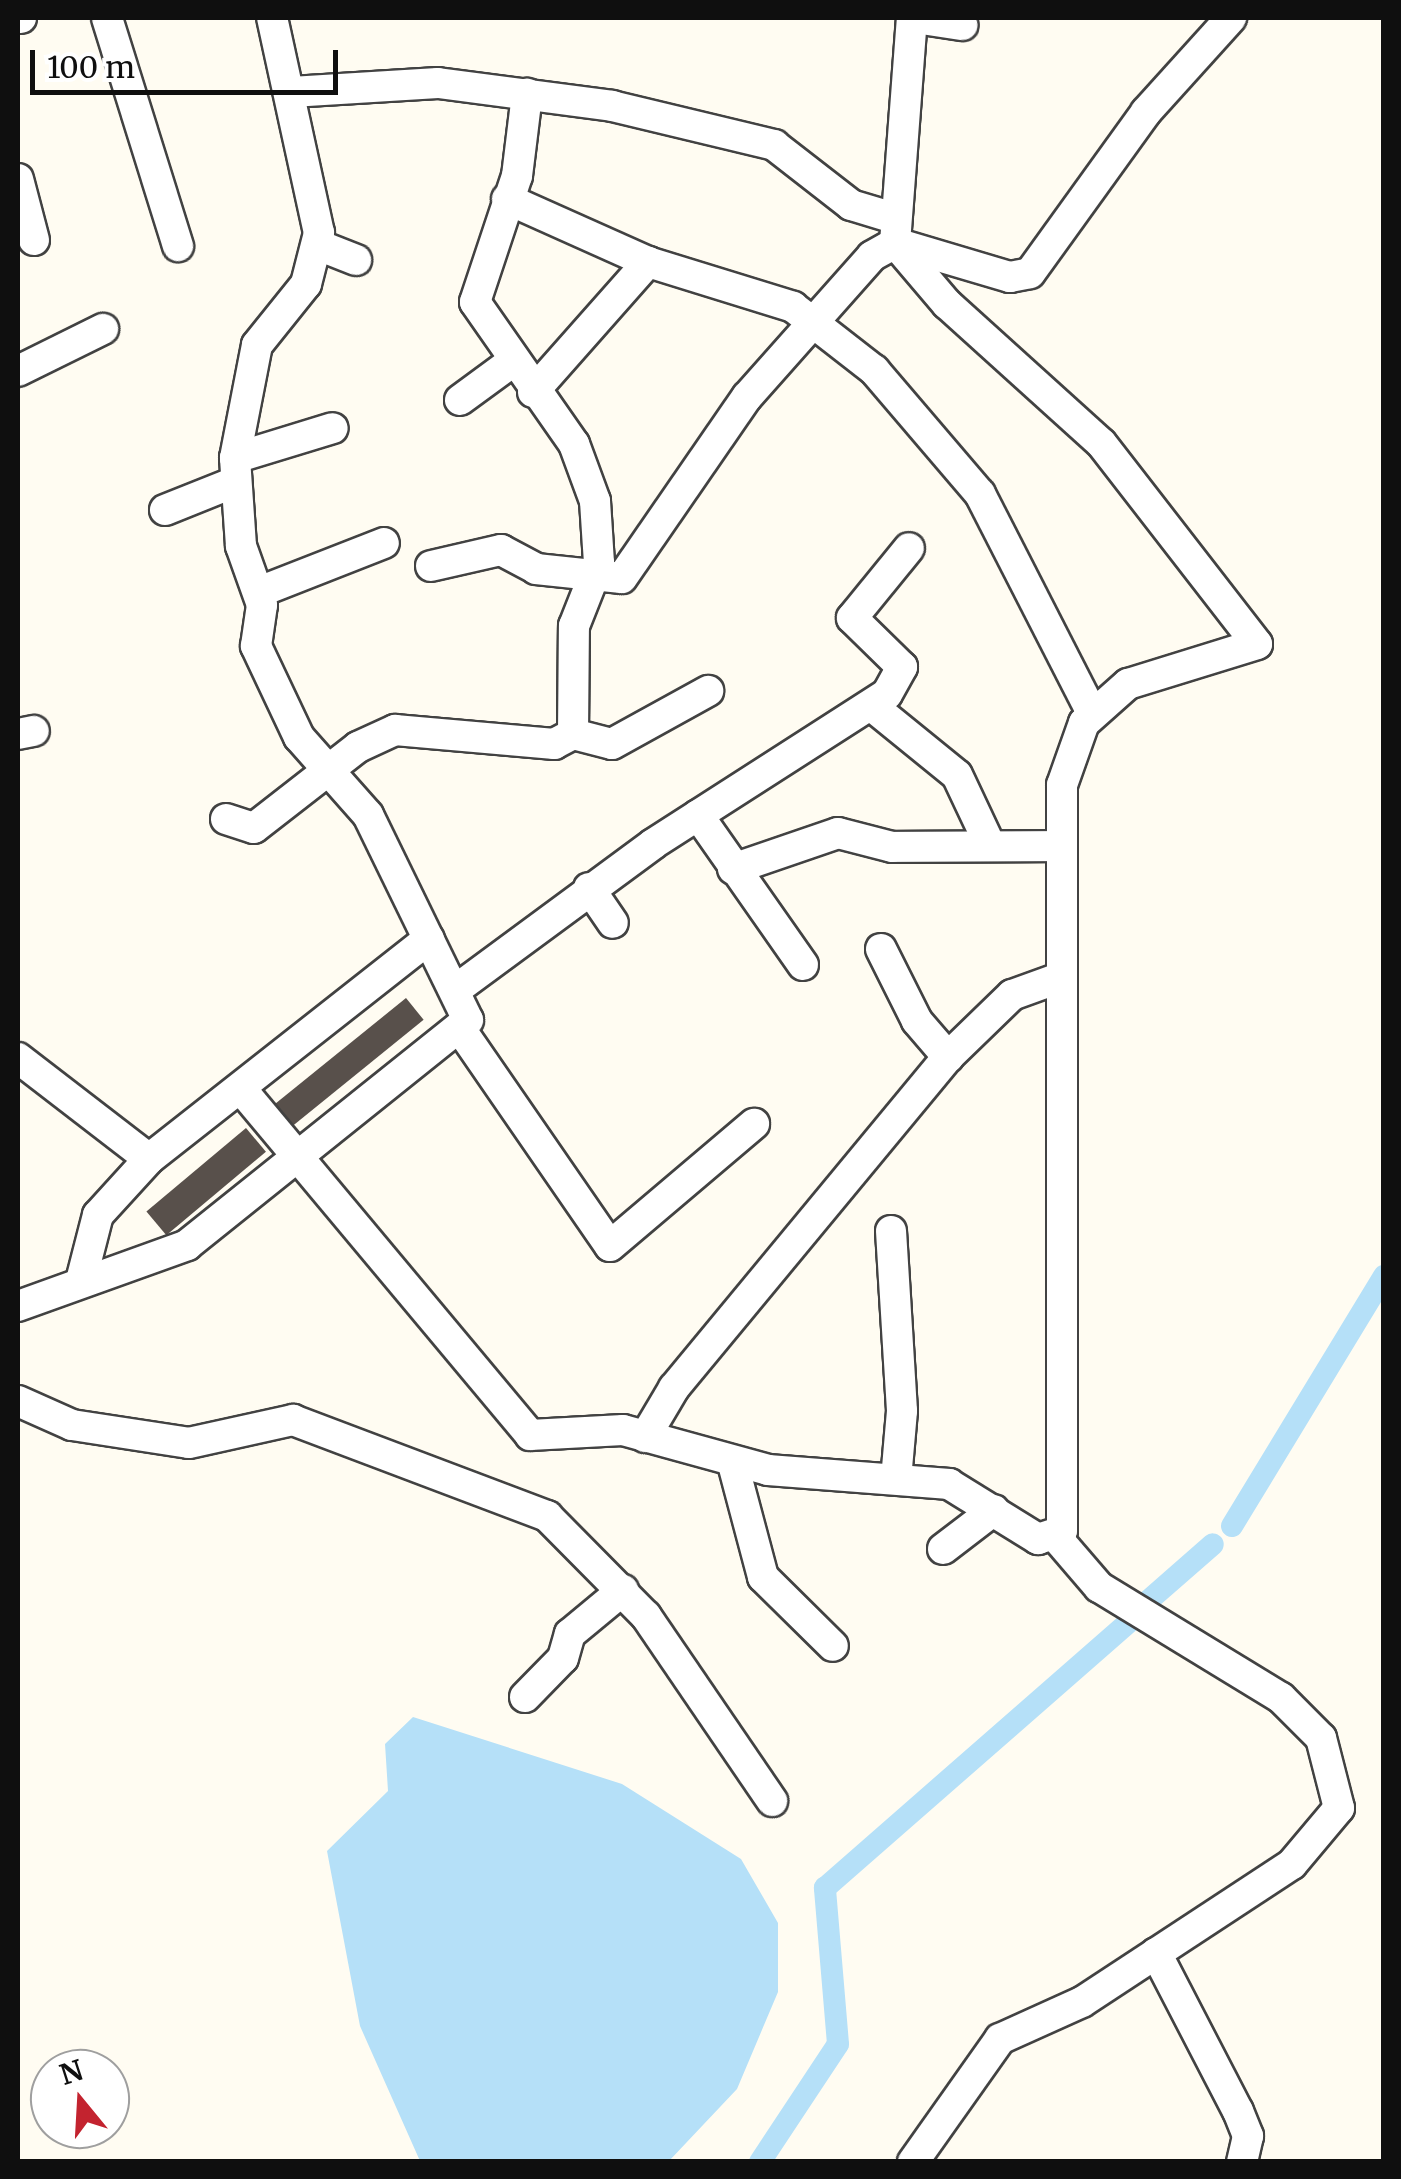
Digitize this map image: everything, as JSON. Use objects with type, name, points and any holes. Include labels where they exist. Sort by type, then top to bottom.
[{"type":"street","points":[[107,18],[178,246]]},
{"type":"street","points":[[18,1306],[81,1281],[122,1276],[186,1245],[300,1160],[462,1030],[468,1010],[368,814],[298,736],[260,660],[260,592],[241,546],[235,470],[257,345],[306,284],[318,244],[291,92],[272,18]]},
{"type":"street","points":[[431,566],[501,550],[527,566],[594,579],[632,568],[675,490],[893,230],[913,18],[962,25]]},
{"type":"street","points":[[291,92],[422,83],[527,94],[774,145],[851,206],[893,230],[1010,278],[1030,274],[1146,112],[1231,18]]},
{"type":"street","points":[[527,94],[507,199],[475,302],[584,467],[600,528],[594,579],[574,626],[573,734]]},
{"type":"street","points":[[18,179],[34,240]]},
{"type":"street","points":[[507,199],[648,262],[816,320],[928,426],[980,494],[1092,713]]},
{"type":"street","points":[[240,1089],[514,1422],[541,1440],[613,1429],[733,1464],[950,1484],[1038,1539],[1056,1537],[1066,1522],[1056,846],[1070,750],[1092,713],[1150,673],[1257,644],[1101,443],[947,304],[893,230]]},
{"type":"street","points":[[318,244],[356,260]]},
{"type":"street","points":[[533,392],[648,262]]},
{"type":"street","points":[[18,371],[103,329]]},
{"type":"street","points":[[460,400],[512,362]]},
{"type":"street","points":[[165,510],[235,470],[333,428]]},
{"type":"street","points":[[260,592],[384,543]]},
{"type":"street","points":[[458,988],[589,888],[872,706],[902,667],[852,618],[909,548]]},
{"type":"street","points":[[226,819],[254,828],[395,730],[554,744],[573,734],[612,744],[708,691]]},
{"type":"street","points":[[872,706],[957,775],[990,845]]},
{"type":"street","points":[[698,815],[802,965]]},
{"type":"street","points":[[734,869],[838,832],[877,846],[1056,846]]},
{"type":"street","points":[[589,888],[613,923]]},
{"type":"street","points":[[81,1281],[98,1215],[149,1160],[429,939]]},
{"type":"street","points":[[882,949],[917,1021],[948,1057]]},
{"type":"street","points":[[645,1437],[674,1388],[948,1057],[1012,996],[1059,978]]},
{"type":"street","points":[[462,1030],[610,1246],[754,1124]]},
{"type":"street","points":[[18,1058],[149,1160]]},
{"type":"street","points":[[891,1231],[902,1411],[896,1480]]},
{"type":"street","points":[[18,1401],[72,1425],[189,1442],[276,1421],[316,1426],[548,1516],[623,1590],[772,1801]]},
{"type":"street","points":[[733,1464],[763,1577],[833,1646]]},
{"type":"street","points":[[943,1549],[994,1510]]},
{"type":"street","points":[[913,2162],[1000,2039],[1156,1954],[1320,1840],[1340,1786],[1321,1738],[1281,1698],[1099,1587],[1056,1537]]},
{"type":"street","points":[[525,1697],[563,1658],[570,1634],[623,1590]]},
{"type":"street","points":[[1156,1954],[1238,2111],[1248,2136],[1242,2162]]},
{"type":"water","points":[[413,1717],[622,1784],[741,1859],[778,1923],[778,1992],[737,2089],[669,2161],[420,2161],[360,2026],[327,1851],[388,1791],[385,1744]]},
{"type":"building","points":[[406,998],[424,1020],[289,1129],[272,1107]]},
{"type":"building","points":[[246,1128],[266,1152],[166,1235],[146,1212]]},
{"type":"waterway","points":[[1232,1526],[1384,1276]]},
{"type":"waterway","points":[[1148,1601],[1213,1544]]},
{"type":"waterway","points":[[760,2162],[838,2044],[825,1888],[1131,1620]]}]
